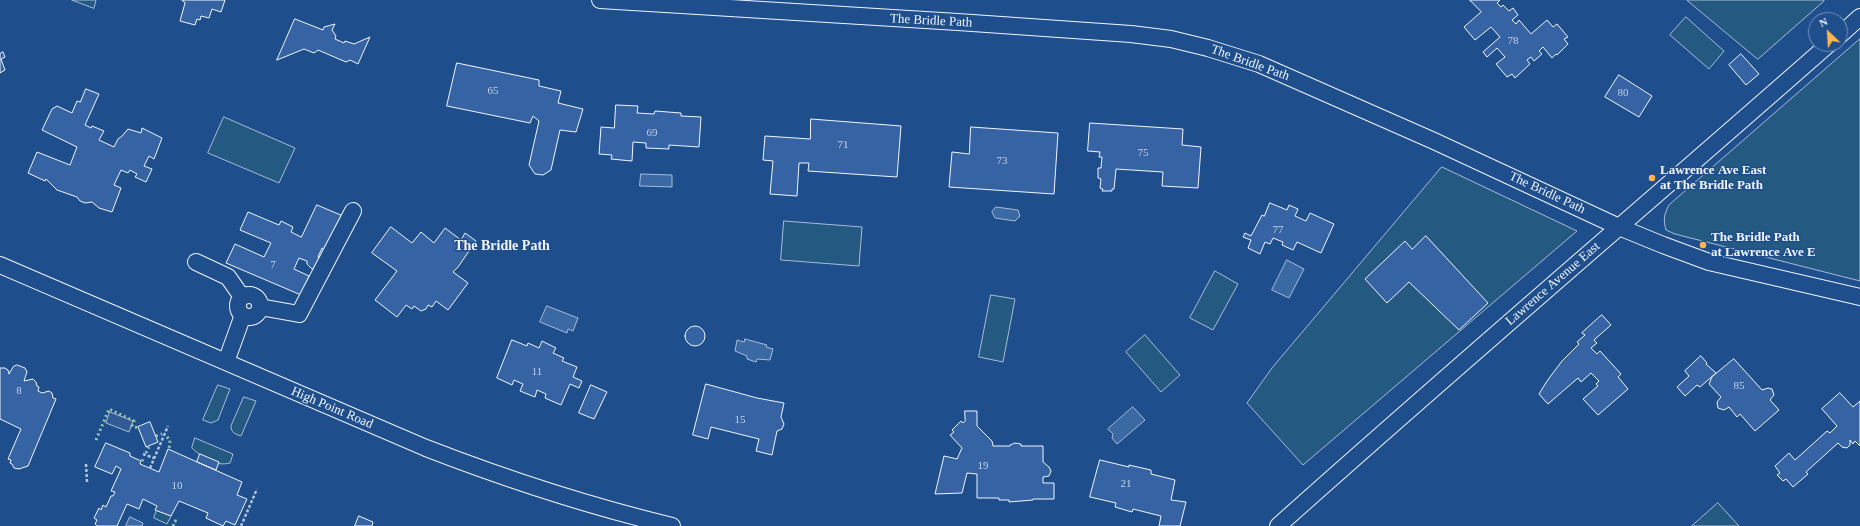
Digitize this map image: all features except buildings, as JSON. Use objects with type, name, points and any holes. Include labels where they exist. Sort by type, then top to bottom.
[{"type":"street","name":"The Bridle Path","points":[[600,0],[1131,34],[1171,39],[1208,48],[1259,64],[1434,141],[1619,227],[1709,262],[1860,297]]},
{"type":"street","points":[[1848,28],[1860,17]]},
{"type":"street","name":"Lawrence Avenue East","points":[[1278,526],[1468,357],[1820,52]]},
{"type":"street","points":[[260,307],[299,314],[353,211]]},
{"type":"street","points":[[196,262],[228,277],[242,296]]},
{"type":"street","name":"High Point Road","points":[[0,265],[470,465],[515,481],[672,526]]},
{"type":"street","points":[[249,294],[256,297],[259,300],[260,307],[254,316],[243,315],[237,306],[242,296],[249,294]]},
{"type":"street","points":[[226,362],[243,315]]},
{"type":"path","points":[[150,468],[168,426]]},
{"type":"path","points":[[143,454],[154,458]]},
{"type":"path","points":[[86,464],[87,482]]},
{"type":"path","points":[[241,526],[257,489]]},
{"type":"shaded area","points":[[72,0],[96,0],[94,8]]},
{"type":"shaded area","points":[[1687,0],[1824,0],[1811,12],[1808,12],[1808,15],[1758,59]]},
{"type":"shaded area","points":[[1686,17],[1724,51],[1709,69],[1670,35]]},
{"type":"shaded area","points":[[1860,39],[1860,281],[1675,234],[1666,230],[1664,217],[1669,205],[1845,52],[1848,52],[1848,49]]},
{"type":"shaded area","points":[[224,117],[295,148],[279,183],[208,153]]},
{"type":"shaded area","points":[[1442,167],[1577,231],[1303,465],[1247,403],[1272,368]]},
{"type":"shaded area","points":[[641,174],[672,175],[672,187],[640,186]]},
{"type":"shaded area","points":[[996,207],[1018,210],[1020,216],[1015,221],[995,218],[992,212]]},
{"type":"shaded area","points":[[784,221],[862,227],[859,266],[781,260]]},
{"type":"shaded area","points":[[1287,260],[1304,269],[1289,298],[1272,290]]},
{"type":"shaded area","points":[[1215,271],[1238,284],[1213,330],[1190,318]]},
{"type":"shaded area","points":[[991,295],[1015,299],[1003,362],[979,357]]},
{"type":"shaded area","points":[[547,306],[578,318],[573,331],[568,329],[567,333],[540,322]]},
{"type":"shaded area","points":[[1145,335],[1180,375],[1161,392],[1126,352]]},
{"type":"shaded area","points":[[745,339],[767,345],[766,347],[773,349],[770,360],[757,359],[756,362],[747,359],[747,356],[735,351],[737,340],[744,342]]},
{"type":"shaded area","points":[[218,385],[230,389],[218,420],[211,423],[203,420]]},
{"type":"shaded area","points":[[244,397],[256,401],[241,436],[233,432],[231,426]]},
{"type":"shaded area","points":[[1133,407],[1145,420],[1117,444],[1112,438],[1113,434],[1108,429]]},
{"type":"shaded area","points":[[110,412],[133,421],[129,432],[106,423]]},
{"type":"shaded area","points":[[195,438],[233,454],[230,463],[219,464],[200,455],[192,448]]},
{"type":"shaded area","points":[[1718,503],[1739,526],[1692,526]]},
{"type":"shaded area","points":[[157,510],[171,516],[167,524],[154,518]]},
{"type":"shaded area","points":[[130,517],[143,523],[142,526],[126,526]]},
{"type":"hedge","points":[[96,440],[109,409],[134,421],[132,426],[138,428]]},
{"type":"hedge","points":[[156,436],[162,434]]},
{"type":"hedge","points":[[167,437],[170,440],[169,449]]},
{"type":"hedge","points":[[146,453],[149,447]]},
{"type":"hedge","points":[[173,526],[175,521],[178,522]]},
{"type":"place","name":"Lawrence Ave East at The Bridle Path","points":[[1652,178]]},
{"type":"place","name":"The Bridle Path at Lawrence Ave E","points":[[1703,245]]},
{"type":"district","name":"The Bridle Path","points":[[502,246]]}]
